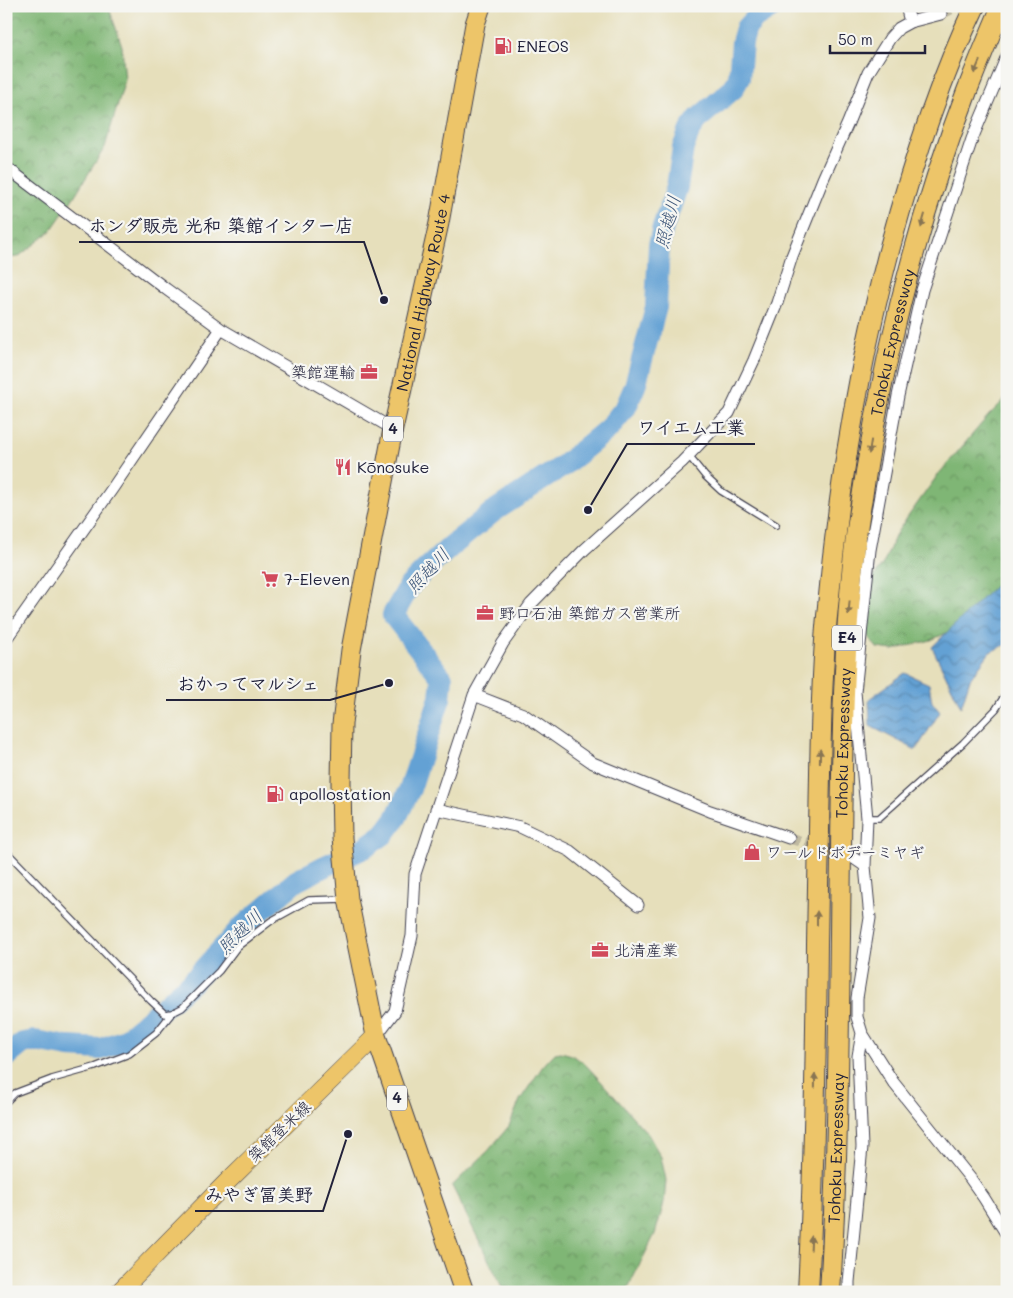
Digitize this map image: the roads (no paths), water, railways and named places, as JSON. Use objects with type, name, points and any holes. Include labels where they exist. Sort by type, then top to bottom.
[{"type":"highway","points":[[928,122],[966,6]]},
{"type":"highway","name":"Tohoku Expressway","points":[[808,1292],[812,1215],[816,1045],[821,705],[836,529],[850,428],[862,364],[900,208],[928,122],[962,34],[975,6]]},
{"type":"highway","name":"Tohoku Expressway","points":[[830,1292],[839,1051],[842,711],[856,536],[872,435],[902,293],[945,152],[967,90],[1002,6]]},
{"type":"highway","name":"National Highway Route 4","points":[[464,1292],[376,1036],[347,894],[342,838],[341,782],[342,724],[350,650],[393,429],[439,223],[477,12]]},
{"type":"main road","name":"築館登米線","points":[[119,1292],[226,1183],[376,1036]]},
{"type":"street","points":[[906,6],[910,22]]},
{"type":"street","points":[[376,1036],[395,1011],[412,936],[415,874],[474,694],[503,643],[531,604],[584,550],[688,455],[729,413],[754,360],[792,256],[868,73],[890,38],[900,28],[910,22],[941,14]]},
{"type":"street","points":[[1007,56],[972,139],[922,290],[898,396],[870,550],[855,692],[867,818],[865,866],[870,918],[857,998],[857,1017],[862,1033],[893,1082],[970,1178],[1007,1235]]},
{"type":"street","points":[[6,167],[166,290],[222,329],[393,429]]},
{"type":"street","points":[[6,639],[222,329]]},
{"type":"street","points":[[474,694],[523,714],[593,763],[710,811],[789,838]]},
{"type":"street","points":[[436,809],[520,827],[570,851],[638,905]]},
{"type":"street","points":[[849,855],[865,866]]},
{"type":"street","points":[[850,1292],[848,1282],[862,1147],[858,1056],[862,1033]]},
{"type":"lane","points":[[688,455],[705,476],[721,491],[776,525]]},
{"type":"lane","points":[[867,818],[879,818],[963,743],[996,709],[1007,692]]},
{"type":"lane","points":[[6,851],[165,1014],[182,1008],[220,971],[237,947],[271,921],[309,900],[347,894]]},
{"type":"lane","points":[[6,1102],[14,1093],[129,1054],[156,1033],[172,1013]]},
{"type":"water","points":[[1002,579],[1007,592],[1007,644],[990,652],[970,679],[961,707],[932,647]]},
{"type":"water","points":[[905,673],[929,684],[932,702],[940,712],[916,750],[870,726],[869,699]]},
{"type":"waterway","name":"照越川","points":[[6,1057],[23,1043],[35,1041],[69,1047],[101,1049],[125,1040],[191,983],[242,927],[296,881],[364,848],[384,834],[396,818],[410,789],[440,698],[442,678],[393,615],[410,585],[449,548],[494,511],[563,466],[608,429],[626,407],[635,386],[656,307],[659,245],[663,227],[677,187],[683,148],[690,130],[699,118],[733,89],[739,78],[742,42],[746,28],[755,18],[774,6]]},
{"type":"tunnel","points":[[941,14],[957,6]]},
{"type":"tunnel","points":[[789,838],[845,854]]},
{"type":"place","name":"ENEOS","points":[[503,46]]},
{"type":"place","name":"ホンダ販売 光和 築館インター店","points":[[384,300]]},
{"type":"place","name":"築館運輸","points":[[369,372]]},
{"type":"place","name":"Kōnosuke","points":[[343,467]]},
{"type":"place","name":"ワイエム工業","points":[[588,510]]},
{"type":"place","name":"7-Eleven","points":[[270,579]]},
{"type":"place","name":"野口石油 築館ガス営業所","points":[[485,613]]},
{"type":"place","name":"おかってマルシェ","points":[[389,683]]},
{"type":"place","name":"apollostation","points":[[275,794]]},
{"type":"place","name":"ワールドボデーミヤギ","points":[[752,852]]},
{"type":"place","name":"北清産業","points":[[600,950]]},
{"type":"place","name":"みやぎ冨美野","points":[[348,1134]]}]
